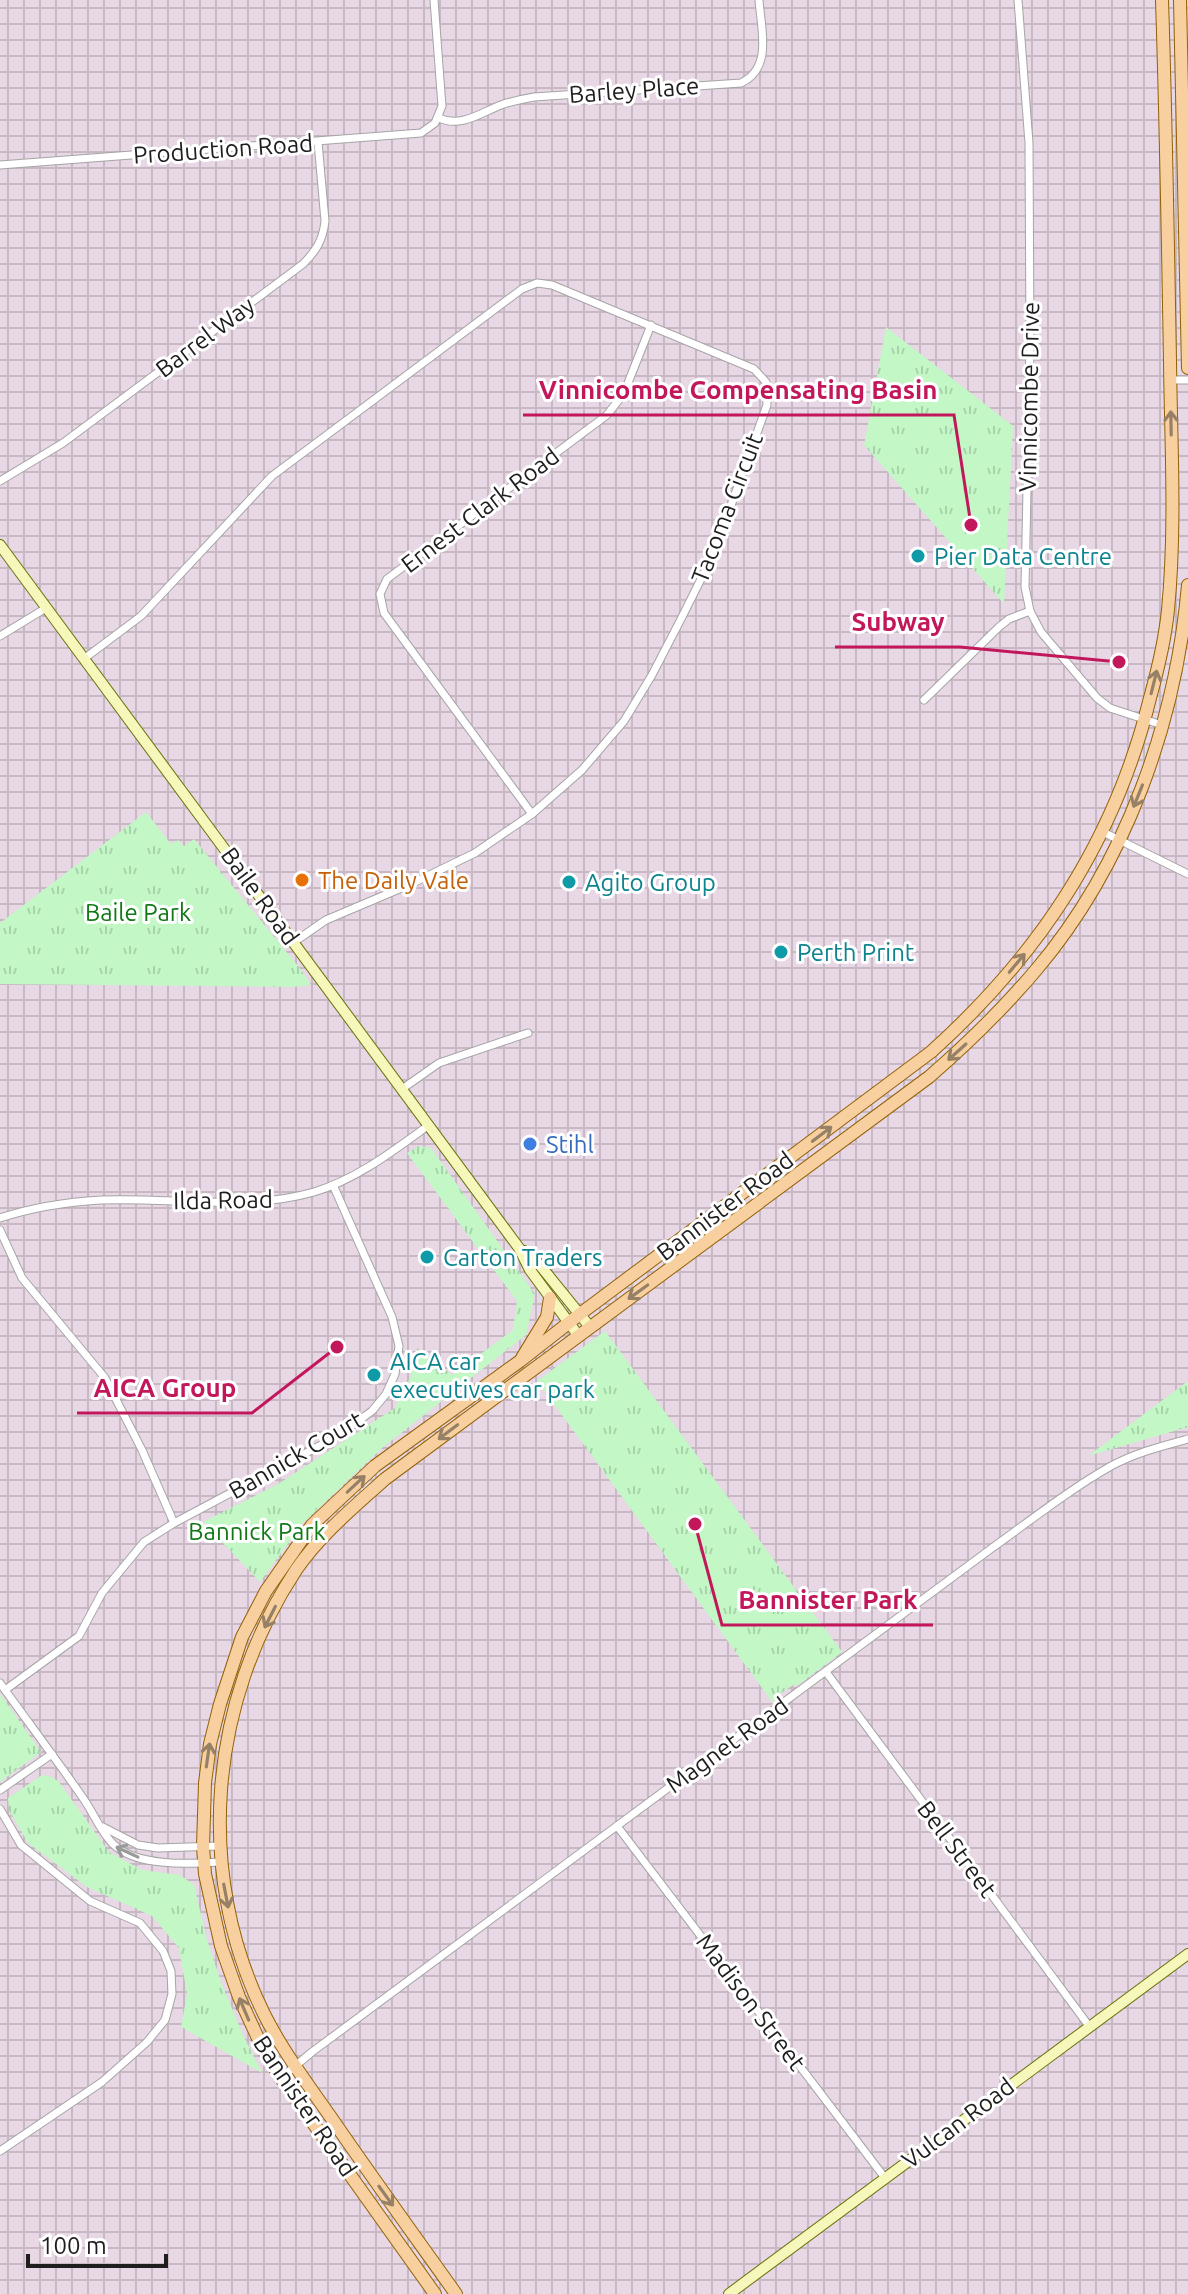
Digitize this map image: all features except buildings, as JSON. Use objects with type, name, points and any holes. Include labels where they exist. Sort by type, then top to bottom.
[{"type":"main road","name":"Bannister Road","points":[[435,2294],[281,2078],[250,2023],[227,1967],[211,1906],[203,1847],[208,1759],[220,1704],[242,1637],[266,1591],[312,1525],[375,1466],[931,1052],[998,986],[1045,927],[1103,832],[1145,720],[1163,643],[1172,561],[1162,0]]},
{"type":"main road","points":[[1180,0],[1188,368]]},
{"type":"main road","name":"Bannister Road","points":[[456,2294],[295,2065],[266,2018],[243,1965],[220,1862],[221,1783],[234,1709],[257,1643],[297,1568],[324,1536],[385,1479],[929,1077],[960,1050],[1029,979],[1059,941],[1098,879],[1138,798],[1163,725],[1176,668],[1188,585]]},
{"type":"main road","points":[[520,1361],[547,1317],[550,1298]]},
{"type":"street","points":[[434,0],[442,106],[439,118]]},
{"type":"street","name":"Barley Place","points":[[439,118],[456,122],[469,120],[503,104],[534,97],[741,83],[750,79],[762,60],[759,0]]},
{"type":"street","name":"Vinnicombe Drive","points":[[1018,0],[1029,143],[1030,343],[1025,587],[1030,611],[1041,632],[1097,698],[1110,708],[1163,725]]},
{"type":"street","name":"Production Road","points":[[0,165],[418,135],[439,118]]},
{"type":"street","name":"Barrel Way","points":[[0,481],[63,443],[303,264],[324,233],[318,142]]},
{"type":"street","name":"Tacoma Circuit","points":[[85,658],[141,616],[272,476],[522,289],[537,283],[552,285],[754,369],[766,382],[767,405],[714,553],[652,675],[624,721],[582,770],[532,814],[475,853],[326,920],[294,942]]},
{"type":"street","name":"Ernest Clark Road","points":[[532,814],[384,613],[380,594],[387,579],[607,415],[624,393],[651,325]]},
{"type":"street","points":[[1170,380],[1188,380]]},
{"type":"street","name":"Baile Road","points":[[0,545],[519,1248],[530,1270],[578,1335]]},
{"type":"street","points":[[0,636],[46,608]]},
{"type":"street","points":[[924,700],[999,627],[1009,619],[1030,611]]},
{"type":"street","points":[[1103,832],[1188,874]]},
{"type":"street","points":[[402,1089],[439,1063],[528,1033]]},
{"type":"street","name":"Ilda Road","points":[[0,1218],[53,1204],[104,1200],[218,1203],[290,1198],[333,1185],[378,1161],[429,1125]]},
{"type":"street","name":"Bannick Court","points":[[2,1686],[79,1636],[102,1593],[144,1542],[336,1437],[372,1411],[386,1394],[395,1374],[399,1346],[392,1317],[333,1185]]},
{"type":"street","points":[[0,1230],[22,1278],[105,1378],[142,1450],[174,1523]]},
{"type":"street","name":"Baile Road","points":[[519,1248],[539,1264],[590,1327]]},
{"type":"street","name":"Magnet Road","points":[[281,2078],[1078,1487],[1113,1465],[1140,1453],[1188,1439]]},
{"type":"street","name":"Bell Street","points":[[826,1672],[1089,2026]]},
{"type":"street","points":[[2,1686],[114,1845],[133,1856],[180,1864],[220,1862]]},
{"type":"street","points":[[0,1790],[52,1754]]},
{"type":"street","points":[[0,1809],[21,1845],[90,1901],[140,1923],[163,1951],[171,1971],[172,1994],[165,2020],[147,2042],[102,2082],[0,2151]]},
{"type":"street","points":[[101,1826],[138,1845],[158,1848],[219,1846]]},
{"type":"street","name":"Madison Street","points":[[617,1826],[885,2178]]},
{"type":"street","name":"Vulcan Road","points":[[729,2294],[1188,1954]]},
{"type":"shaded area","points":[[0,0],[1188,0],[1188,2294],[0,2294]]},
{"type":"green space","points":[[886,327],[1013,426],[1004,604],[864,445]]},
{"type":"green space","name":"Baile Park","points":[[146,812],[171,844],[178,840],[184,846],[194,839],[311,985],[0,984],[0,923]]},
{"type":"green space","name":"Bannick Park","points":[[419,1146],[431,1148],[535,1294],[526,1335],[382,1448],[303,1523],[260,1582],[203,1522],[278,1484],[395,1408],[411,1376],[417,1348],[452,1375],[513,1330],[517,1301],[407,1153]]},
{"type":"green space","points":[[605,1331],[842,1652],[798,1685],[777,1696],[773,1703],[537,1381]]},
{"type":"green space","points":[[1188,1381],[1188,1427],[1088,1456]]},
{"type":"green space","points":[[0,1694],[41,1752],[0,1782]]},
{"type":"green space","points":[[42,1775],[59,1782],[109,1852],[142,1870],[180,1875],[194,1885],[221,1982],[262,2073],[181,2027],[187,1994],[179,1948],[152,1916],[87,1887],[28,1843],[9,1810],[8,1798]]},
{"type":"place","name":"Vinnicombe Compensating Basin","points":[[971,525]]},
{"type":"place","name":"Pier Data Centre","points":[[918,556]]},
{"type":"place","name":"Subway","points":[[1119,662]]},
{"type":"place","name":"The Daily Vale","points":[[302,880]]},
{"type":"place","name":"Agito Group","points":[[569,882]]},
{"type":"place","name":"Perth Print","points":[[781,952]]},
{"type":"place","name":"Stihl","points":[[530,1144]]},
{"type":"place","name":"Carton Traders","points":[[427,1257]]},
{"type":"place","name":"AICA Group","points":[[337,1347]]},
{"type":"place","name":"AICA car executives car park","points":[[374,1375]]},
{"type":"place","name":"Bannister Park","points":[[695,1524]]}]
